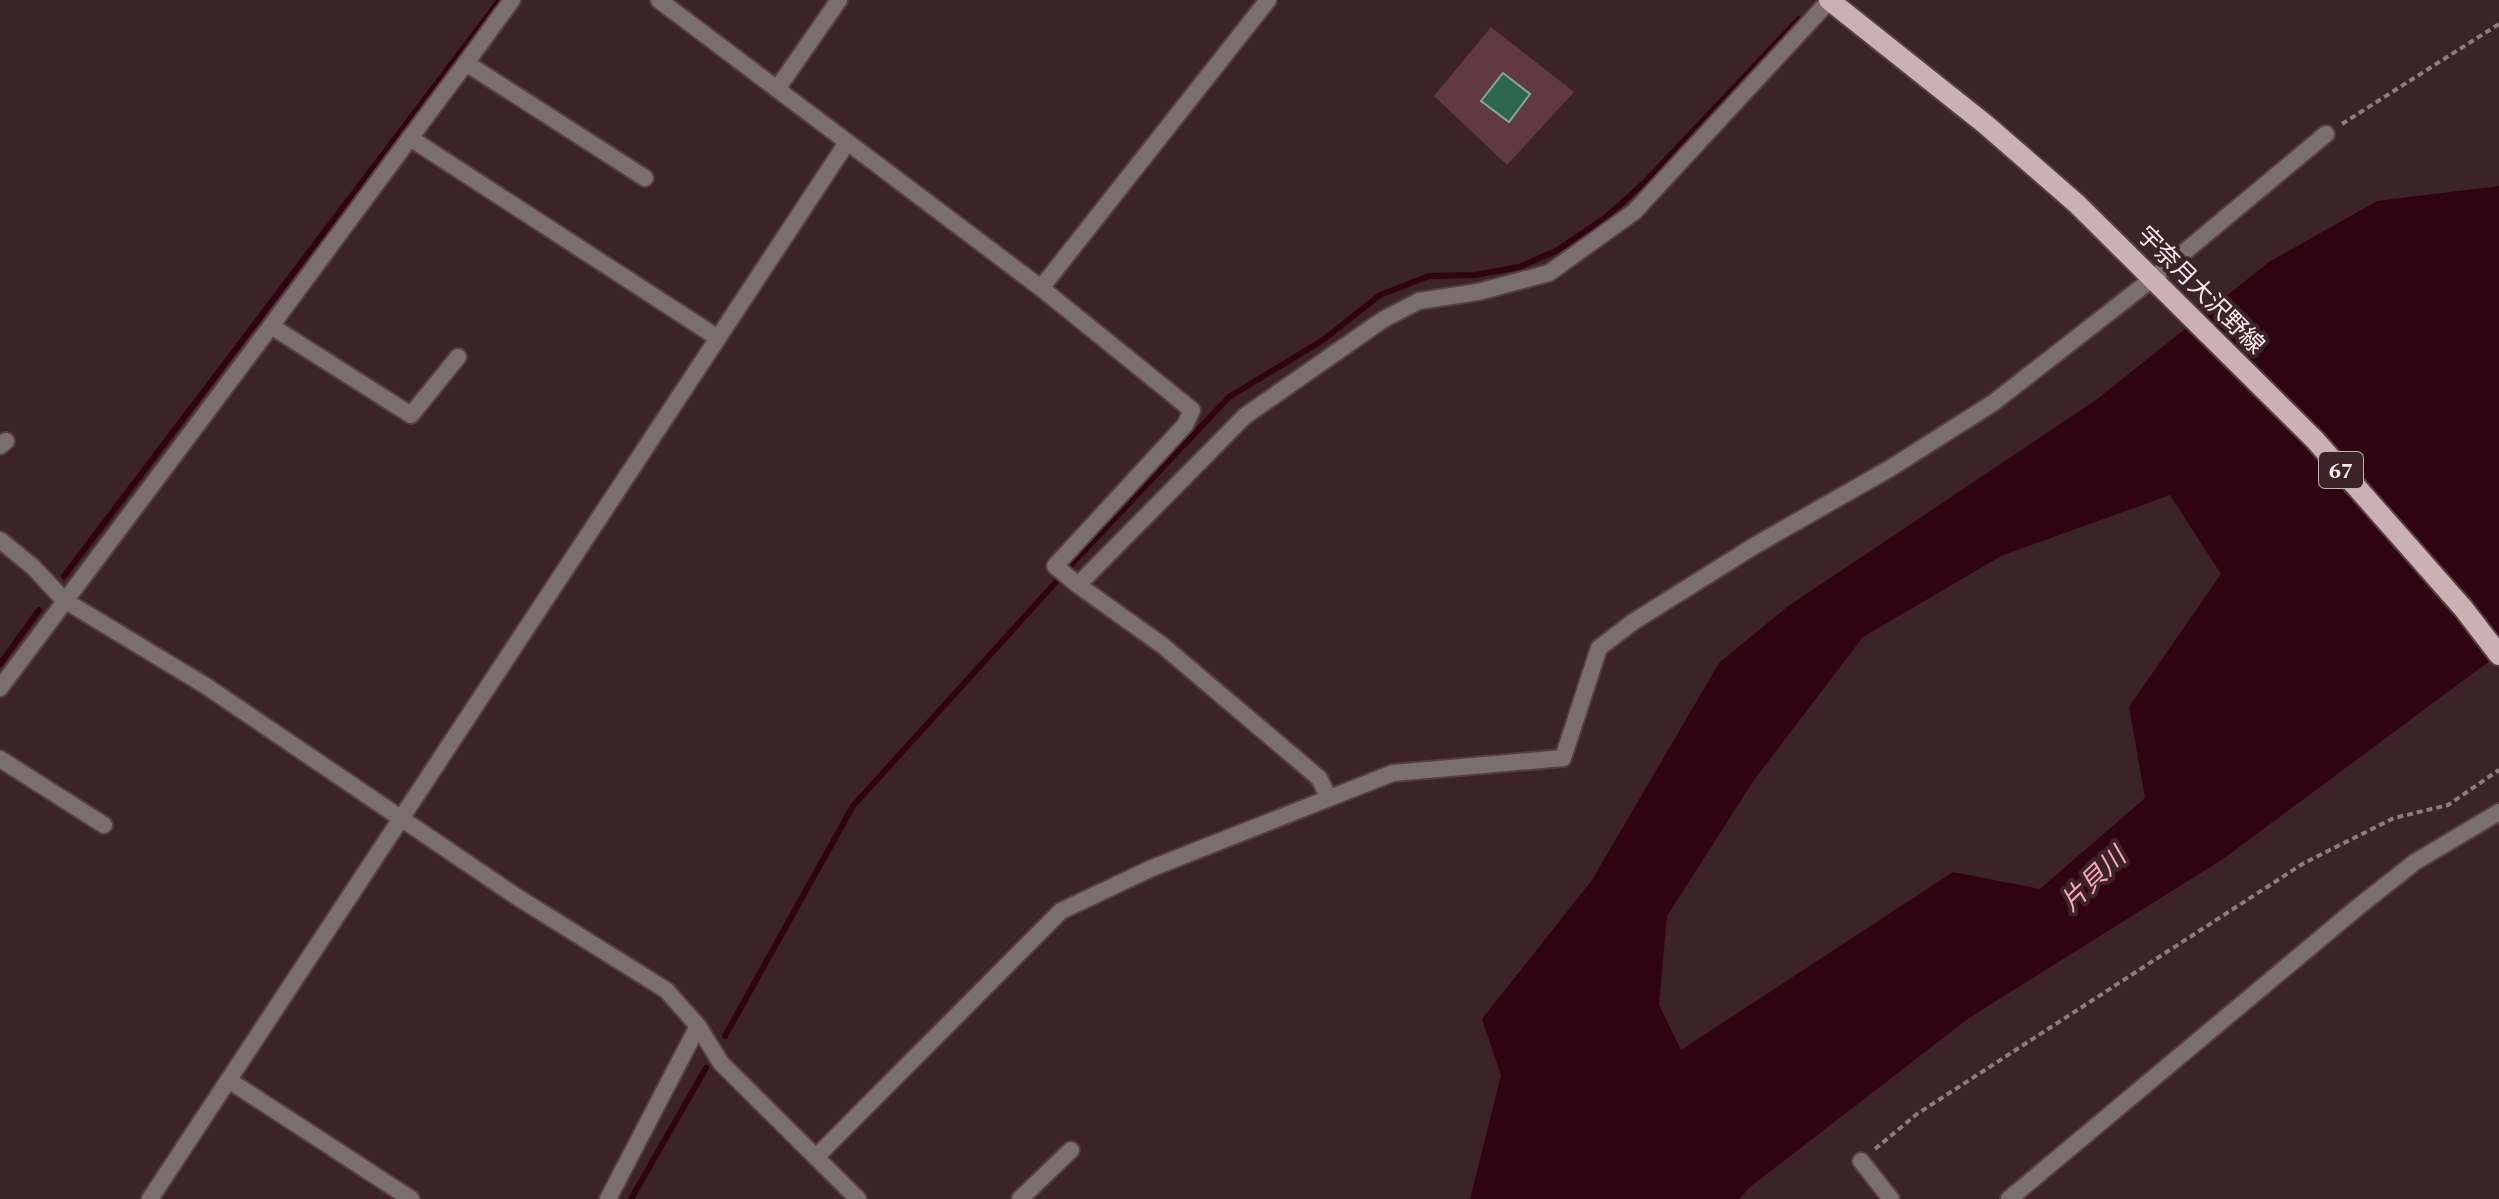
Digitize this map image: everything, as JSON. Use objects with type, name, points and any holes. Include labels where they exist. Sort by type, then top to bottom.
[{"type":"main road","name":"宇奈月大沢野線","points":[[1830,0],[2077,204],[2315,440],[2463,608],[2499,655]]},
{"type":"street","points":[[0,688],[512,0]]},
{"type":"street","points":[[659,0],[846,144],[1041,288],[1192,410],[1185,425],[1055,566],[1162,645],[1319,778],[1329,798]]},
{"type":"street","points":[[777,89],[839,0]]},
{"type":"street","points":[[1041,288],[1268,0]]},
{"type":"street","points":[[1078,585],[1245,416],[1384,319],[1419,301],[1478,292],[1549,273],[1634,212],[1830,0]]},
{"type":"street","points":[[466,63],[645,178]]},
{"type":"street","points":[[816,1157],[1061,911],[1152,868],[1393,773],[1563,758],[1599,648],[1633,622],[1754,546],[1889,469],[1993,403],[2152,279],[2326,134]]},
{"type":"street","points":[[410,138],[718,338]]},
{"type":"street","points":[[150,1199],[846,144]]},
{"type":"street","points":[[271,326],[411,415],[458,357]]},
{"type":"street","points":[[0,540],[33,567],[64,600],[206,686],[514,895],[666,990],[698,1026],[721,1063],[858,1199]]},
{"type":"street","points":[[0,759],[104,825]]},
{"type":"street","points":[[2009,1199],[2358,907],[2415,862],[2499,812]]},
{"type":"street","points":[[608,1199],[698,1026]]},
{"type":"street","points":[[230,1081],[411,1199]]},
{"type":"street","points":[[1020,1199],[1071,1150]]},
{"type":"street","points":[[1861,1161],[1891,1199]]},
{"type":"path","points":[[2326,134],[2499,24]]},
{"type":"path","points":[[1861,1161],[1917,1114],[2304,863],[2394,818],[2448,805],[2499,770]]},
{"type":"shaded area","points":[[1491,27],[1574,92],[1507,165],[1434,96]]},
{"type":"water","name":"片貝川","points":[[2499,186],[2499,654],[2223,859],[1969,1018],[1750,1187],[1739,1199],[1470,1199],[1501,1075],[1482,1019],[1592,880],[1719,663],[1787,607],[2096,400],[2269,262],[2377,201]],"holes":[[[2170,495],[2221,574],[2129,707],[2145,798],[2040,889],[1953,872],[1681,1050],[1659,1005],[1667,916],[1754,780],[1863,637],[2001,556]]]},
{"type":"building","points":[[1503,73],[1530,94],[1509,122],[1481,101]]},
{"type":"waterway","points":[[64,576],[500,0]]},
{"type":"waterway","points":[[1068,568],[1229,397],[1323,340],[1380,295],[1429,276],[1475,275],[1519,267],[1556,251],[1605,218],[1644,183],[1799,19]]},
{"type":"waterway","points":[[725,1036],[853,806],[1056,582]]},
{"type":"waterway","points":[[0,664],[39,610]]},
{"type":"waterway","points":[[631,1199],[706,1068]]}]
